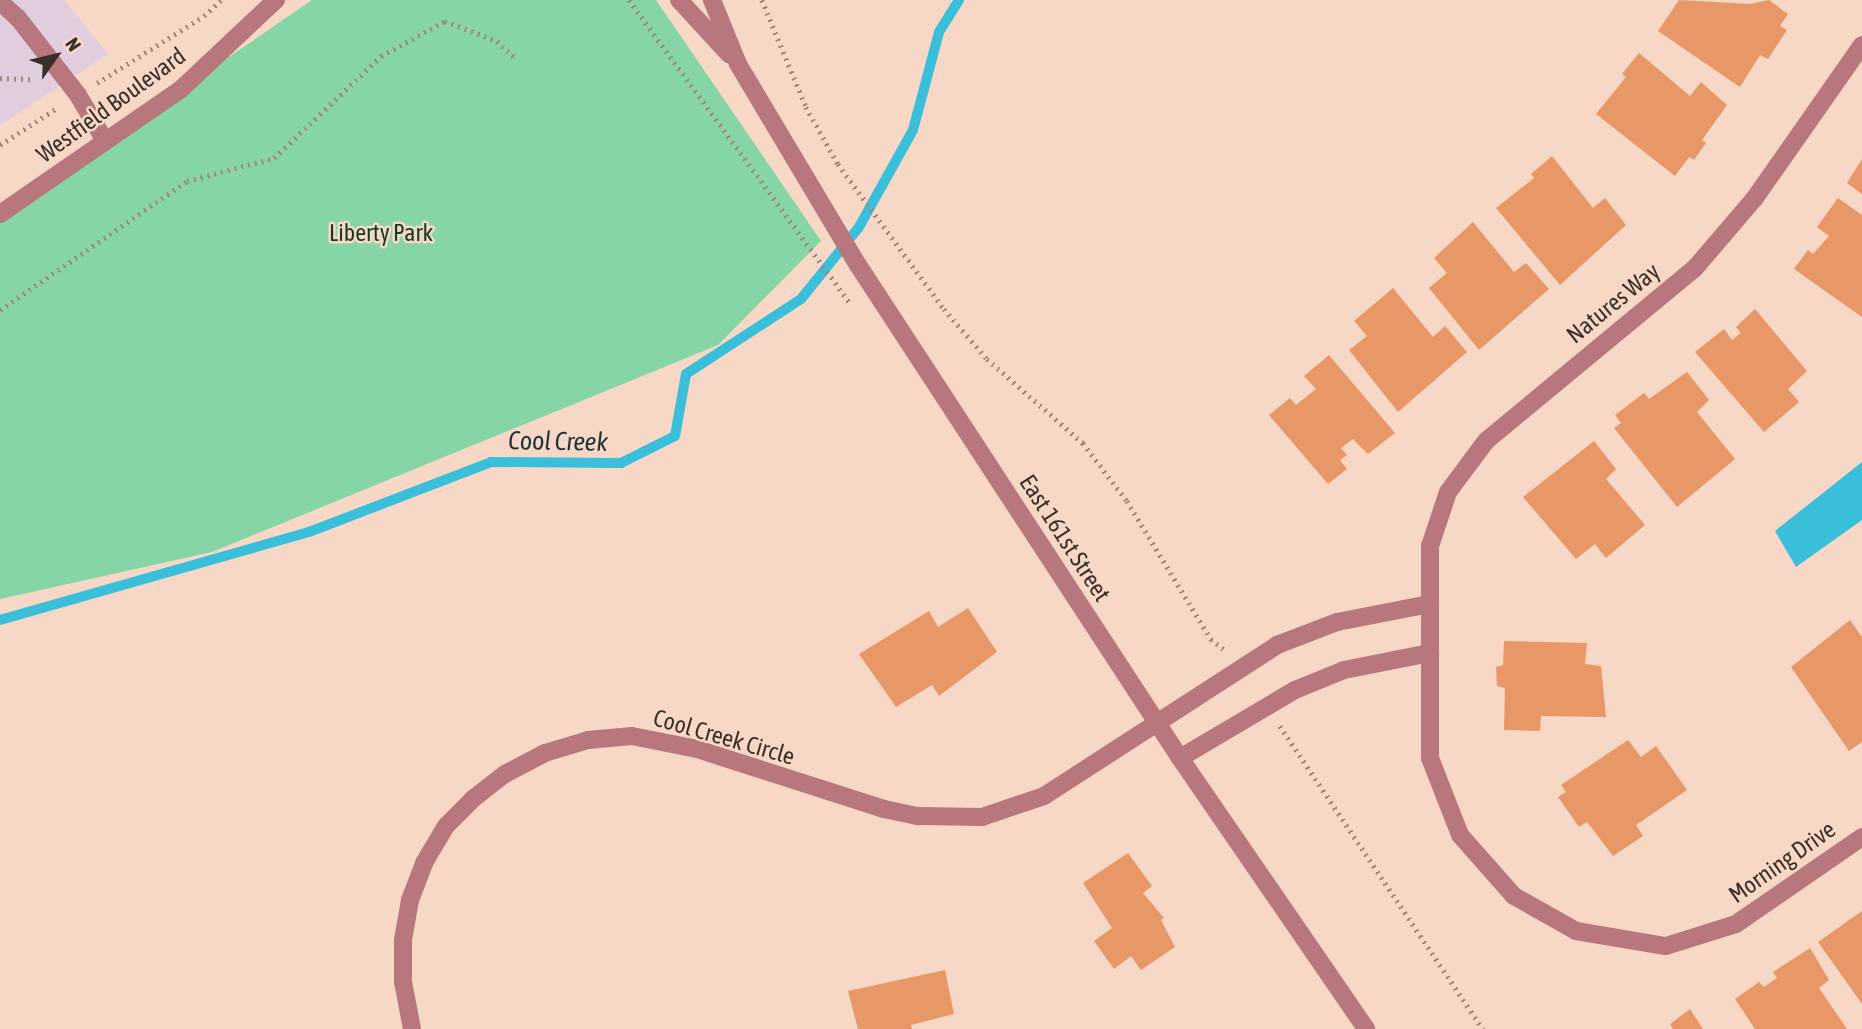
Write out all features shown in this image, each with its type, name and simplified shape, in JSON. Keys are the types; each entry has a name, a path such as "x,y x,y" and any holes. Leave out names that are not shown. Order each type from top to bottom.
{"street":[{"name":"Westfield Boulevard","path":"0,214 180,90 276,0"},
{"name":"East 161st Street","path":"679,0 738,64"},
{"name":"East 161st Street","path":"712,0 738,64 858,265 1180,758 1366,1029"},
{"path":"0,2 18,18 78,95 105,141"},
{"name":"Natures Way","path":"1430,604 1430,546 1448,492 1486,441 1695,268 1754,200 1862,45"},
{"name":"Morning Drive","path":"1430,604 1430,758 1460,835 1514,896 1576,931 1666,946 1736,924 1862,837"},
{"name":"Cool Creek Circle","path":"412,1029 403,982 403,940 410,900 424,863 446,826 474,798 505,774 545,753 588,740 632,736 697,749 884,809 918,816 982,817 1044,796 1159,726 1277,645 1337,622 1430,604"},
{"path":"1180,758 1267,706 1344,670 1430,653"}],"path":[{"path":"0,145 204,16 221,0"},
{"path":"629,0 838,287"},
{"path":"762,0 806,107 856,189 987,359 1083,443 1127,501 1211,639 1245,667"},
{"path":"0,310 187,181 274,158 381,56 444,21 497,41 514,57"},
{"path":"1267,706 1482,1029"}],"shaded area":[{"path":"0,0 64,0 108,54 0,125"}],"green space":[{"name":"Liberty Park","path":"312,0 656,0 821,241 718,345 212,552 0,599 0,214"}],"water":[{"path":"1862,462 1862,520 1796,567 1775,531"}],"building":[{"path":"1679,0 1750,4 1769,0 1788,14 1780,26 1787,30 1768,59 1760,55 1740,87 1658,31"},
{"path":"1639,53 1690,96 1701,82 1727,105 1702,140 1706,143 1694,160 1689,157 1675,176 1596,114 1626,77 1622,74"},
{"path":"1552,156 1593,208 1605,198 1626,225 1560,285 1496,208 1534,178 1531,174"},
{"path":"1862,159 1862,194 1847,183"},
{"path":"1838,198 1862,215 1862,317 1794,269 1808,250 1813,254 1829,236 1817,227"},
{"path":"1473,222 1514,272 1526,263 1549,289 1479,350 1429,288 1447,273 1434,258"},
{"path":"1393,288 1433,337 1445,326 1467,352 1398,412 1349,350 1367,336 1354,321"},
{"path":"1755,309 1807,371 1788,389 1799,402 1764,432 1695,352 1724,329 1732,340 1741,333 1736,327"},
{"path":"1329,355 1395,433 1368,454 1353,439 1341,448 1347,455 1340,460 1347,469 1328,484 1269,415 1290,398 1296,405 1316,389 1304,376"},
{"path":"1687,372 1709,400 1697,412 1735,459 1677,507 1614,428 1621,423 1615,415 1644,393 1649,399"},
{"path":"1594,441 1616,469 1606,479 1645,525 1606,558 1595,544 1576,559 1523,497"},
{"path":"968,608 997,652 939,696 932,685 896,707 859,654 929,611 938,627"},
{"path":"1850,620 1862,637 1862,742 1849,751 1791,667"},
{"path":"1504,641 1587,643 1585,664 1601,666 1606,717 1541,716 1540,731 1504,730 1505,688 1497,686 1496,667 1503,665"},
{"path":"1628,740 1641,757 1656,746 1687,790 1636,825 1643,836 1613,856 1587,822 1579,827 1558,797 1566,792 1561,785"},
{"path":"1128,853 1152,886 1143,893 1164,918 1161,920 1175,947 1141,970 1131,956 1114,969 1094,941 1112,928 1083,883"},
{"path":"1862,911 1862,1004 1818,942"},
{"path":"1810,948 1829,980 1819,988 1847,1029 1755,1029 1735,999 1759,982 1764,987 1777,978 1773,972"},
{"path":"945,970 954,1014 911,1025 912,1029 858,1029 848,991"},
{"path":"1690,1009 1703,1029 1673,1029 1670,1024"}],"waterway":[{"name":"Cool Creek","path":"0,620 309,532 491,462 621,463 675,436 686,374 801,299 859,227 913,130 939,32 959,0"}]}
